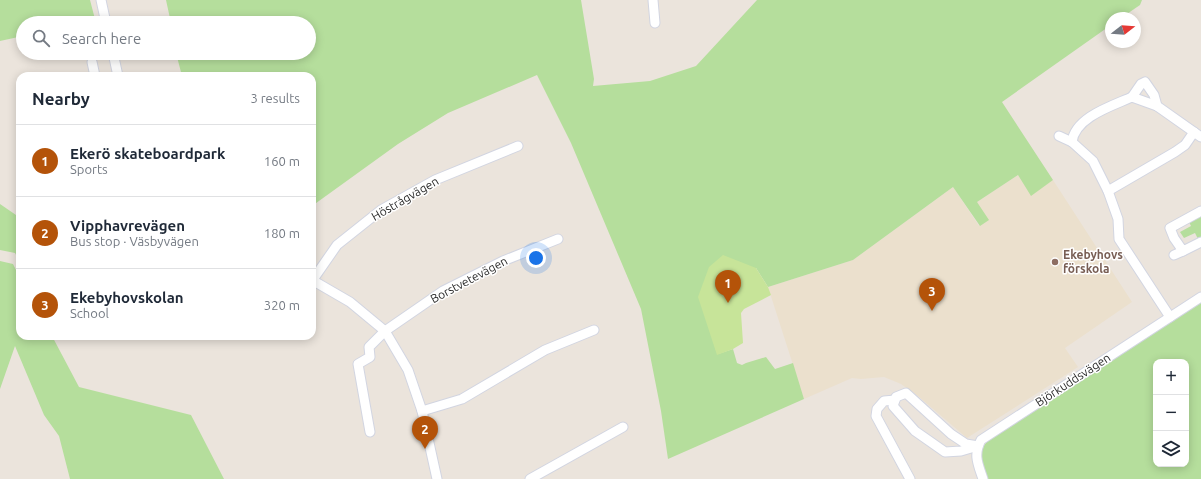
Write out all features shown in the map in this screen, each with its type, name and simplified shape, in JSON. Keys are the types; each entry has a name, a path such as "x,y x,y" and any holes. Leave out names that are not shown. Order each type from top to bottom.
{"street":[{"path":"101,0 104,16"},
{"path":"653,0 655,23"},
{"path":"115,60 117,72"},
{"path":"92,62 94,72"},
{"path":"1072,142 1073,135 1078,126 1091,116 1132,97 1141,84 1145,82 1154,95 1157,106"},
{"path":"1108,191 1175,152 1198,135 1157,106 1132,97"},
{"path":"1059,136 1072,142 1093,161 1108,191 1118,219 1118,239 1170,317"},
{"name":"Höstrågvägen","path":"316,275 337,245 381,210 436,180 518,146"},
{"path":"1183,250 1174,238 1170,228 1201,211"},
{"name":"Borstvetevägen","path":"370,432 358,364 370,357 369,347 385,331 443,291 503,261 558,239"},
{"path":"1174,255 1201,242"},
{"path":"316,283 350,302 385,331 408,370 422,411 437,479"},
{"name":"Björkuddsvägen","path":"978,446 981,440 989,434 1201,297"},
{"path":"422,411 462,399 544,350 594,330"},
{"path":"906,393 951,434 966,444 978,446 961,451 945,452 915,431 893,406 896,397 906,393"},
{"path":"895,400 884,402 877,409 876,416 910,479"},
{"path":"530,479 623,427"},
{"path":"978,446 976,457 983,479"}],"shaded area":[{"path":"1018,175 1031,195 1053,180 1132,302 1065,348 1078,367 967,438 918,396 901,384 884,377 861,379 852,378 804,399 768,287 853,260 953,187 979,226 977,202"}],"green space":[{"path":"0,0 90,0 94,16 16,16 16,38 0,41"},
{"path":"166,0 581,0 594,79 593,86 650,81 696,66 757,0 1142,0 1140,5 1130,12 1105,12 1105,29 1002,102 1053,180 1031,196 1018,175 977,202 989,220 980,226 953,187 853,260 768,287 756,268 718,354 733,349 737,363 742,365 766,357 775,369 793,363 804,399 668,459 661,411 641,309 571,143 537,75 448,113 398,144 316,203 316,72 181,72 178,60 316,60 316,16 169,16"},
{"path":"0,204 16,215 16,255 15,253 0,250"},
{"path":"1201,215 1201,240 1199,241 1195,233 1184,238 1180,232 1191,226 1189,222"},
{"path":"723,255 756,268 768,287 771,295 744,309 741,313 743,343 733,349 717,355 698,297 709,267"},
{"path":"0,261 13,264 16,270 16,340 54,340 79,387 191,415 224,479 70,479 59,436 44,415 15,346 0,389"},
{"path":"1201,301 1201,479 987,479 980,460 982,448 990,438"}],"place":[{"name":"Ekebyhovs förskola","path":"1055,262"},
{"name":"Ekerö skateboardpark","path":"728,303"},
{"name":"Ekebyhovskolan","path":"932,311"},
{"name":"Vipphavrevägen","path":"425,449"}]}
